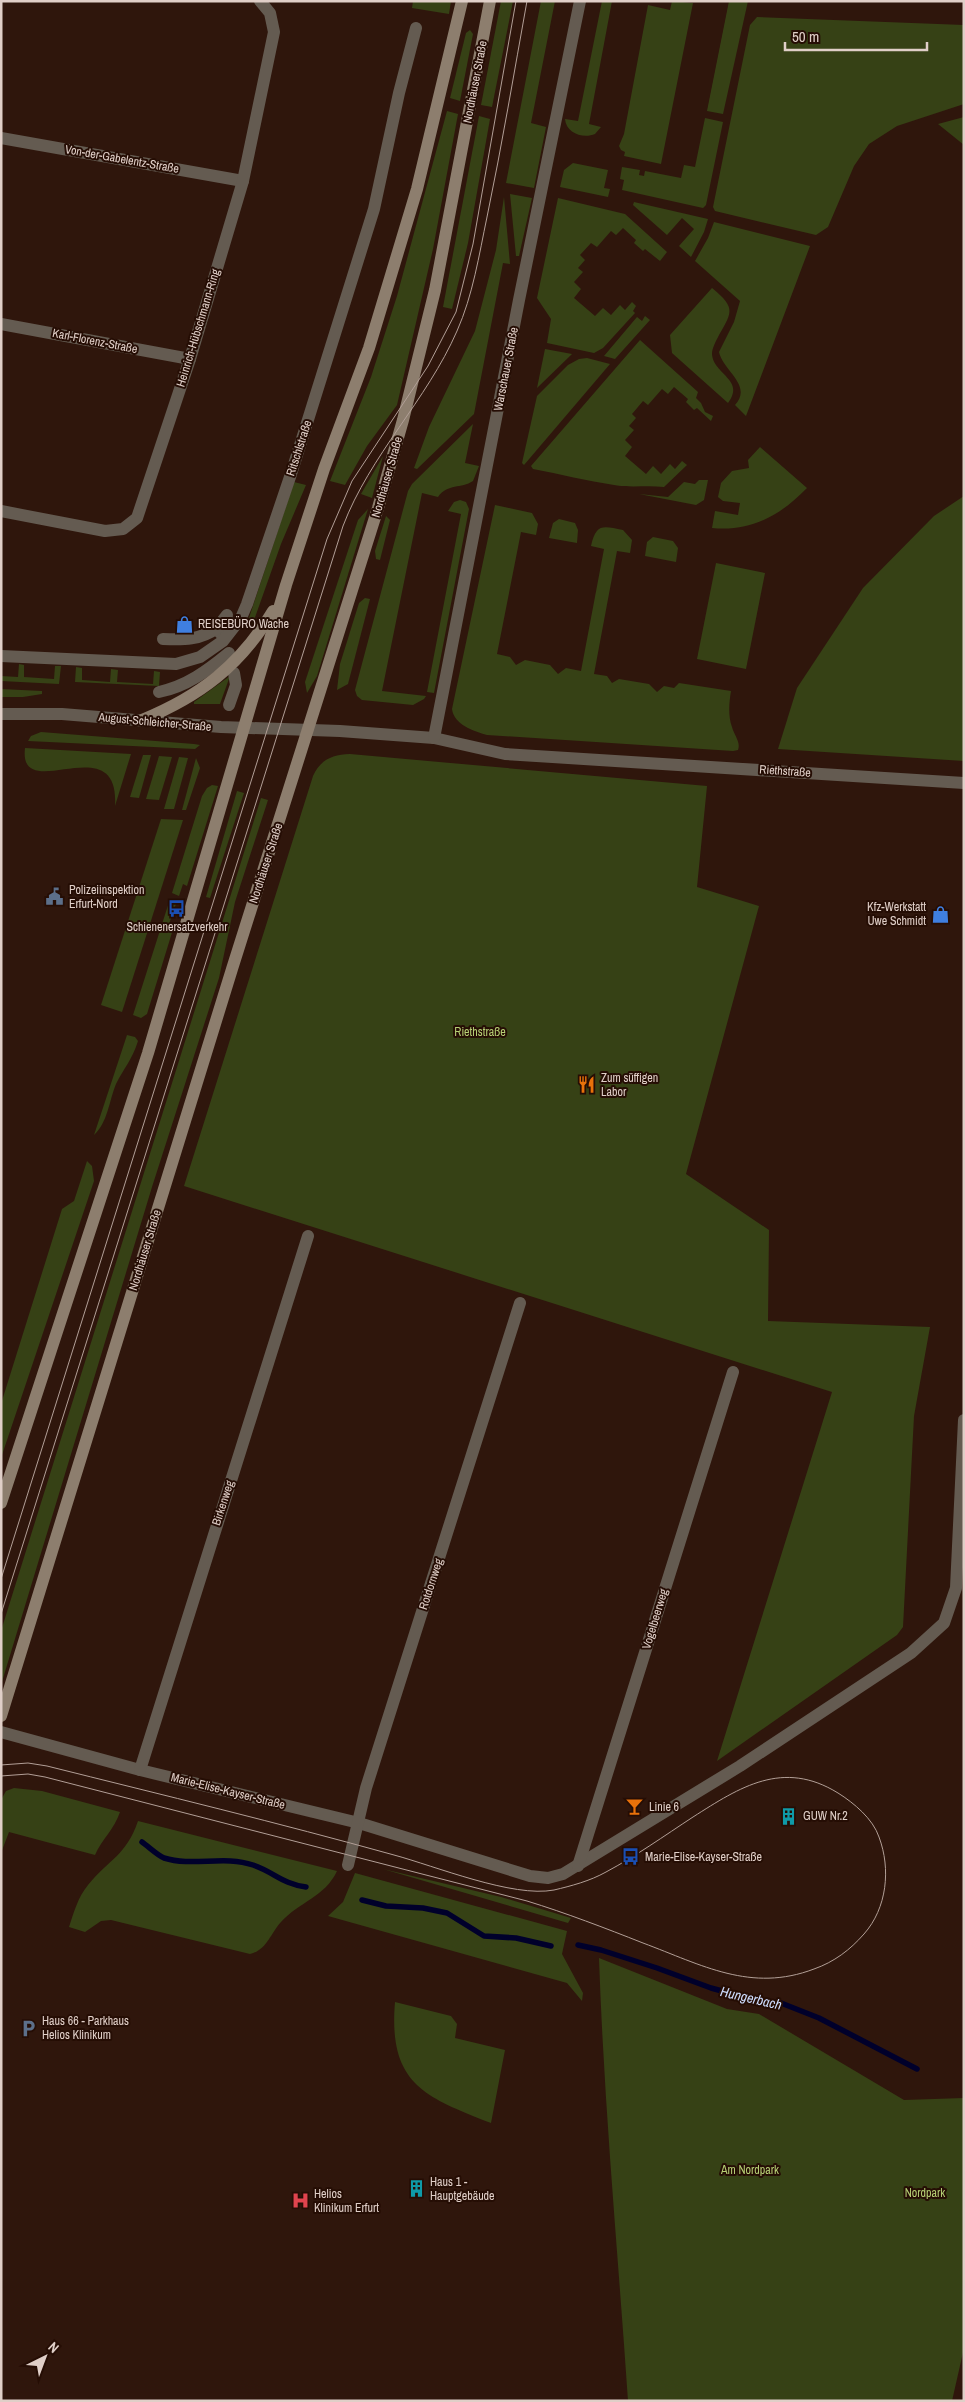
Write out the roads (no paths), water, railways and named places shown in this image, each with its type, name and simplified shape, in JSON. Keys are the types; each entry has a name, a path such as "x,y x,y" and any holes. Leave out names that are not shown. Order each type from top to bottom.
{"main road":[{"path":"1,1503 148,1053 286,584 319,484 369,348 419,180 462,1"},
{"name":"Nordhäuser Straße","path":"1,1716 376,515 408,402 435,290 490,1"},
{"path":"142,720 170,708 195,694 232,664 263,628 286,584"}],"street":[{"name":"Heinrich-Hübschmann-Ring","path":"1,511 105,531 123,529 137,518 190,359 243,181 274,32 270,13 260,1"},
{"name":"Warschauer Straße","path":"434,738 519,300 580,1"},
{"name":"Ritschlstraße","path":"1,656 176,664 200,657 211,650 223,641 241,618 290,474 374,209 399,93 416,28"},
{"name":"Von-der-Gabelentz-Straße","path":"1,138 243,181"},
{"name":"Karl-Florenz-Straße","path":"1,324 190,359"},
{"path":"163,639 194,639 218,631 227,615"},
{"path":"159,692 174,689 189,682 228,653"},
{"path":"229,705 238,681"},
{"name":"August-Schleicher-Straße","path":"1,714 62,714 243,728 308,730"},
{"name":"Riethstraße","path":"308,730 434,738 505,754 964,783"},
{"name":"Birkenweg","path":"140,1770 308,1236"},
{"name":"Rotdornweg","path":"348,1865 366,1788 520,1304"},
{"name":"Vogelbeerweg","path":"578,1866 733,1372"},
{"name":"Marie-Elise-Kayser-Straße","path":"1,1732 140,1770 359,1823 530,1876 548,1878 563,1874 740,1766 911,1653 944,1623 956,1588 964,1420"}],"waterway":[{"name":"Hungerbach","path":"142,1842 164,1858 186,1861 242,1862 260,1868 284,1881 306,1887"},
{"name":"Hungerbach","path":"362,1900 386,1906 423,1908 447,1913 484,1936 516,1938 551,1946"},
{"name":"Hungerbach","path":"578,1945 601,1950 657,1968 711,1988 759,2001 781,2003 819,2018 917,2069"}],"tram line":[{"path":"1,1579 327,539 352,481 428,366 456,312 473,244 516,1"},
{"path":"1,1614 343,526 354,500 368,475 445,356 463,317 475,275 503,136 527,1"},
{"path":"1,1765 28,1763 47,1766 308,1832 394,1855 474,1880 537,1891 567,1887 600,1875 639,1853 710,1806 745,1787 762,1781 780,1778 799,1778 818,1783 838,1793 868,1818 876,1830 883,1849 886,1875 885,1888 878,1912 872,1924 853,1945 835,1959 814,1969 791,1976 748,1977 706,1967 527,1901 45,1777 28,1774 1,1776"}],"place":[{"name":"REISEBÜRO Wache","path":"184,624"},
{"name":"Polizeiinspektion Erfurt-Nord","path":"55,897"},
{"name":"Schienenersatzverkehr","path":"177,908"},
{"name":"Kfz-Werkstatt Uwe Schmidt","path":"940,914"},
{"name":"Zum süffigen Labor","path":"587,1085"},
{"name":"Linie 6","path":"635,1807"},
{"name":"GUW Nr.2","path":"789,1816"},
{"name":"Marie-Elise-Kayser-Straße","path":"631,1857"},
{"name":"Haus 66 - Parkhaus Helios Klinikum","path":"28,2028"},
{"name":"Haus 1 - Hauptgebäude","path":"416,2189"},
{"name":"Helios Klinikum Erfurt","path":"300,2201"}],"park label":[{"name":"Am Nordpark","path":"750,2170"},
{"name":"Nordpark","path":"925,2193"}]}
